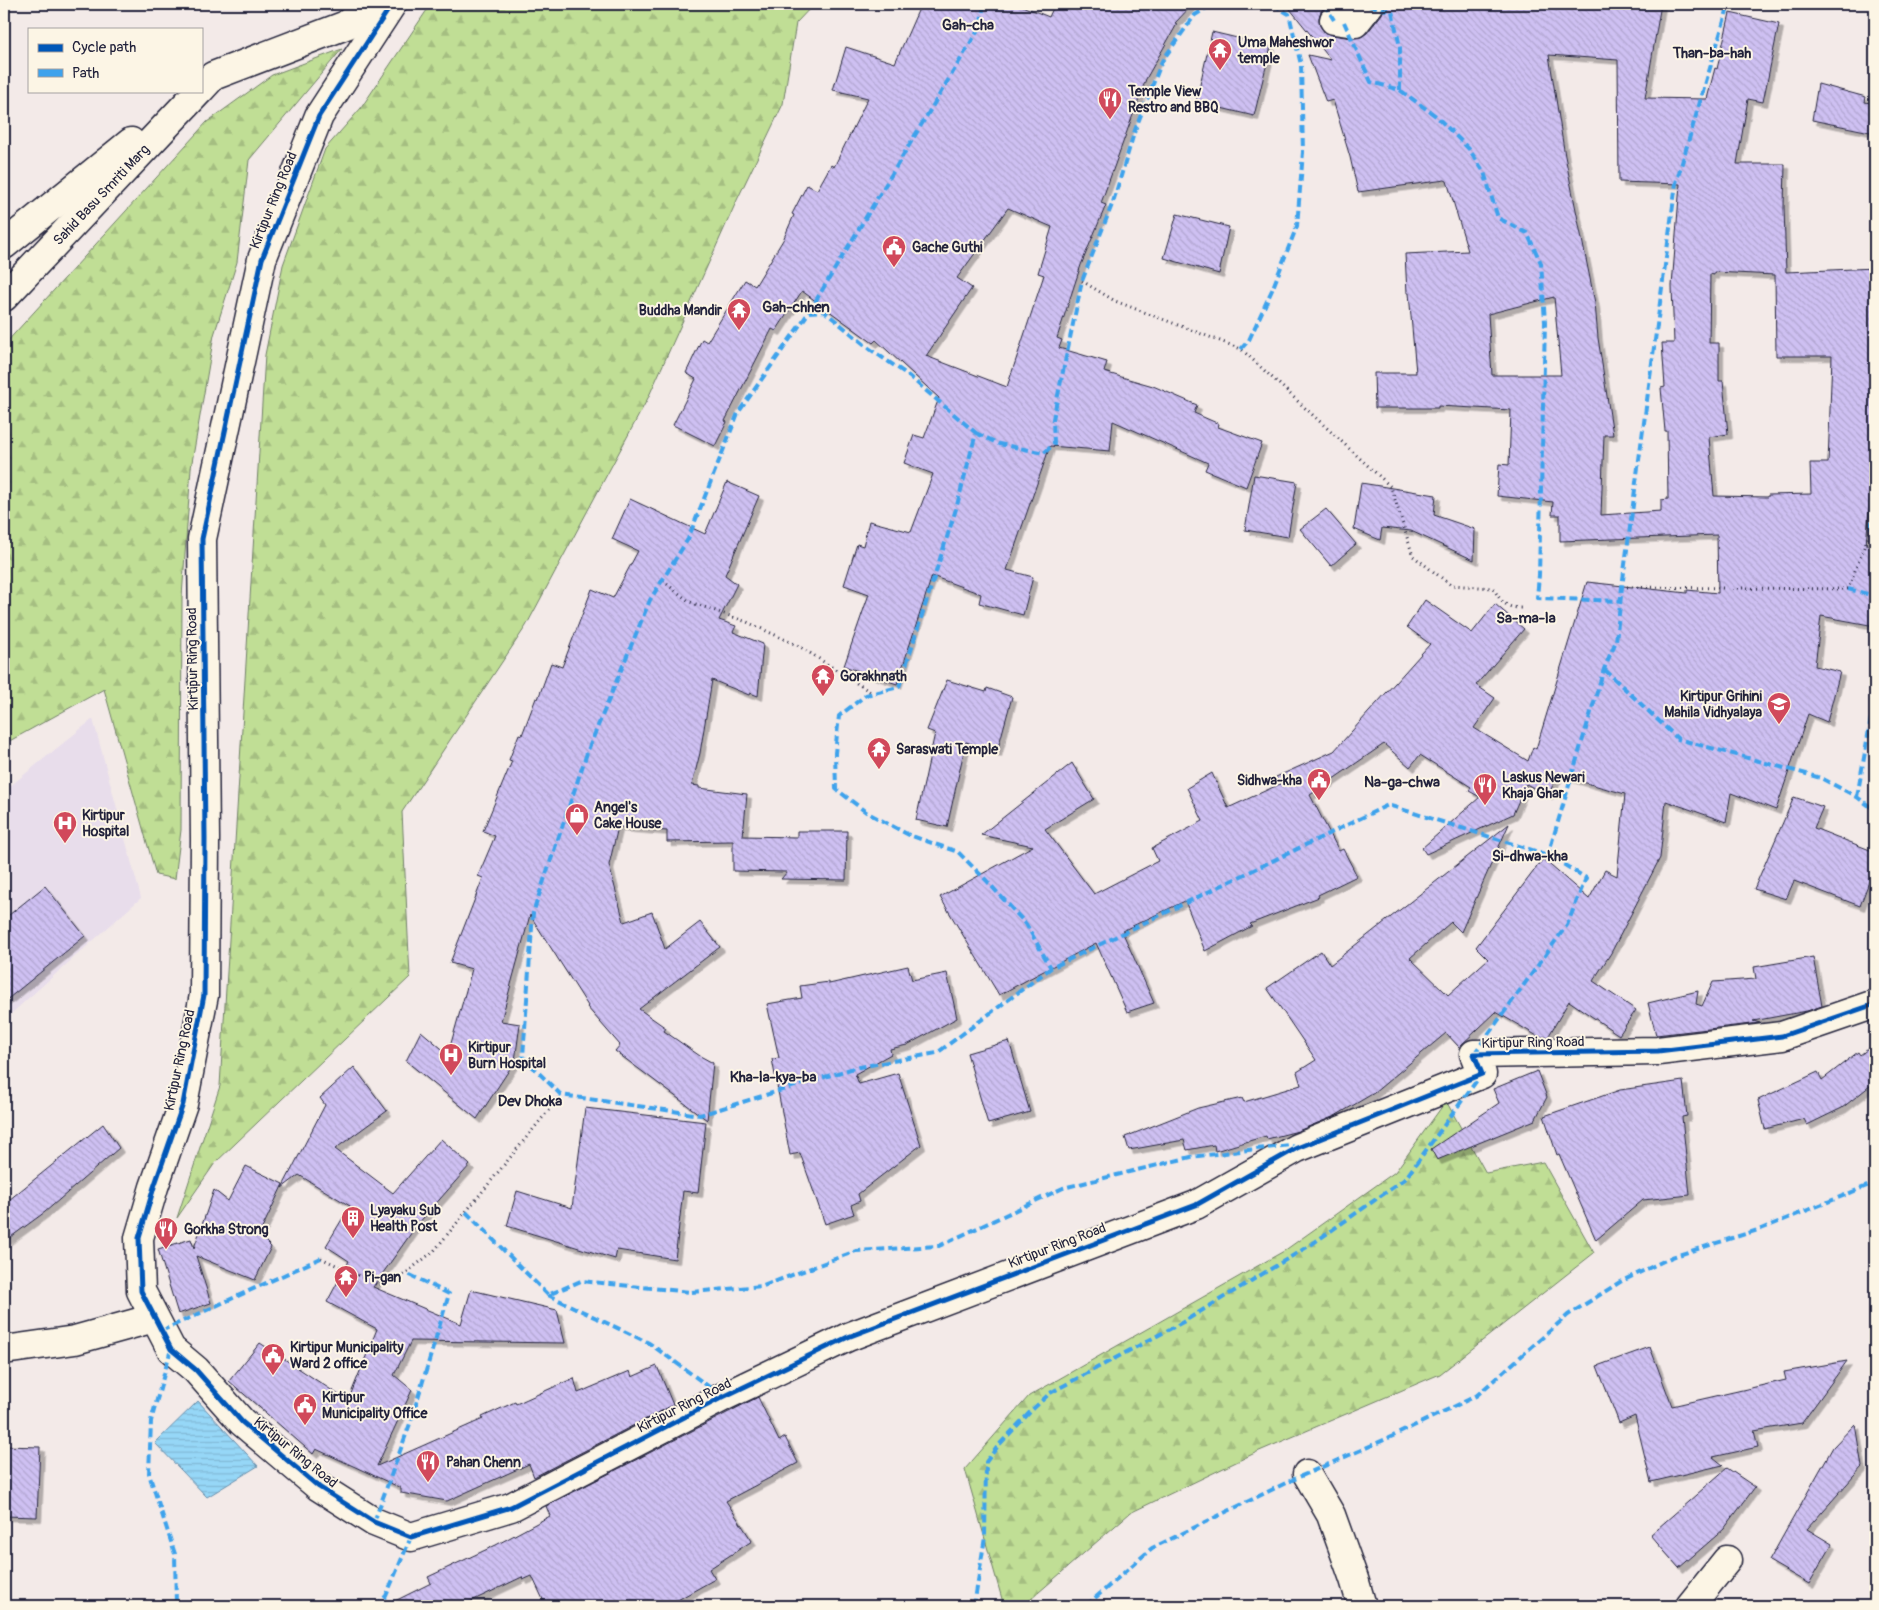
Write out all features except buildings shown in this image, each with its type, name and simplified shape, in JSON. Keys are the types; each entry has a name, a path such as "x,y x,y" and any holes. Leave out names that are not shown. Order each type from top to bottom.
{"street":[{"name":"Sahid Basu Smriti Marg","path":"202,86 346,25 372,4"},
{"name":"Kirtipur Ring Road","path":"392,4 318,116 262,259 202,539 205,829 204,995 183,1104 139,1238 142,1291 171,1350 196,1370 242,1422 319,1487 374,1522 411,1537 511,1507 723,1397 848,1337 1196,1205 1297,1148 1482,1074 1474,1054 1658,1051 1782,1036 1875,1004"},
{"path":"1334,20 1356,23 1370,4"},
{"path":"4,245 195,92"},
{"name":"Sahid Basu Smriti Marg","path":"4,297 196,92"},
{"path":"4,1350 75,1340 154,1318"},
{"path":"1307,1474 1331,1515 1362,1606"},
{"path":"1690,1606 1727,1560"}],"path":[{"path":"1082,281 1115,301 1241,349 1391,487 1413,556 1451,585 1493,588 1501,601 1512,608 1521,608"},
{"path":"1622,587 1848,589 1871,530 1875,530"},
{"path":"663,581 690,602 747,622 799,646 872,693"},
{"path":"321,1258 378,1285 406,1273 434,1251 561,1095"}],"shaded area":[{"name":"Kirtipur Hospital","path":"93,719 141,898 4,1020 4,791"}],"green space":[{"path":"431,4 814,4 796,23 783,104 737,200 648,398 526,626 402,812 410,977 215,1163 177,1218 220,1086 265,355 283,265 325,149 361,108"},
{"path":"342,49 249,160 237,262 214,335 191,468 182,597 181,830 175,879 156,875 104,689 4,744 4,345 207,122 272,75"},
{"path":"1446,1101 1486,1173 1543,1162 1594,1253 1440,1374 1257,1452 1130,1513 1023,1606 1004,1606 965,1469 1029,1396 1284,1251 1395,1172"}],"water":[{"path":"198,1401 258,1466 207,1497 155,1443"}],"marked path":[{"path":"984,4 980,27 809,312 738,413 688,539 650,600 588,750 533,913 523,1057 561,1095 700,1115 854,1068 937,1053 1051,968 1388,805 1548,855"},
{"path":"976,433 999,444 1044,453 1054,444 1053,419 1082,281 1113,202 1135,130 1162,61 1195,15 1213,4"},
{"path":"1241,349 1249,340 1272,290 1297,226 1303,152 1301,65 1289,14 1272,4"},
{"path":"1324,4 1334,20"},
{"path":"1474,1054 1567,925 1586,878 1548,855 1604,669 1616,641 1676,183 1729,4"},
{"path":"1369,6 1392,11 1400,47 1400,90"},
{"path":"1344,22 1371,82 1400,90 1436,116 1469,149 1484,172 1498,218 1527,233 1541,263 1545,322 1537,598 1620,601"},
{"path":"809,312 824,311 870,349 905,373 976,433 956,509 899,687 866,695 839,716 835,753 836,789 866,812 909,835 958,852 1026,924 1051,968"},
{"path":"1871,529 1875,486"},
{"path":"1848,589 1875,596"},
{"path":"1604,669 1678,739 1821,778 1857,797 1875,810"},
{"path":"1857,797 1875,696"},
{"path":"972,1606 975,1600 985,1537 986,1462 998,1446 1032,1410 1050,1393 1183,1322 1312,1244 1405,1179 1480,1076"},
{"path":"466,1212 548,1295 581,1281 691,1292 763,1286 856,1251 939,1246 1063,1188 1191,1157 1290,1145 1297,1148"},
{"path":"1086,1606 1152,1548 1290,1481 1393,1436 1476,1396 1568,1315 1620,1282 1672,1257 1761,1229 1867,1186 1875,1181"},
{"path":"161,1331 321,1258"},
{"path":"374,1522 411,1421 449,1294 406,1273"},
{"path":"548,1295 649,1343 723,1397"},
{"path":"171,1349 151,1421 149,1474 175,1554 176,1606"},
{"path":"375,1606 386,1596 411,1537"}],"cycle path":[{"path":"392,4 319,116 262,259 202,539 205,839 204,995 183,1104 154,1187 139,1238 141,1291 171,1349 196,1370 242,1422 319,1487 374,1522 411,1537 511,1507 723,1397 848,1337 1196,1205 1297,1148 1482,1074 1474,1054 1658,1051 1782,1036 1875,1004"}],"place":[{"name":"Uma Maheshwor temple","path":"1220,71"},
{"name":"Temple View Restro and BBQ","path":"1110,120"},
{"name":"Gache Guthi","path":"894,268"},
{"name":"Buddha Mandir","path":"739,331"},
{"name":"Gorakhnath","path":"823,697"},
{"name":"Kirtipur Grihini Mahila Vidhyalaya","path":"1779,725"},
{"name":"Saraswati Temple","path":"879,770"},
{"name":"Sidhwa-kha","path":"1319,801"},
{"name":"Laskus Newari Khaja Ghar","path":"1485,806"},
{"name":"Angel's Cake House","path":"577,836"},
{"name":"Kirtipur Hospital","path":"65,844"},
{"name":"Kirtipur Burn Hospital","path":"451,1076"},
{"name":"Lyayaku Sub Health Post","path":"353,1239"},
{"name":"Gorkha Strong","path":"166,1250"},
{"name":"Pi-gan","path":"346,1298"},
{"name":"Kirtipur Municipality Ward 2 office","path":"273,1376"},
{"name":"Kirtipur Municipality Office","path":"305,1426"},
{"name":"Pahan Chenn","path":"428,1483"}],"district":[{"name":"Gah-cha","path":"968,25"},
{"name":"Than-ba-hah","path":"1712,53"},
{"name":"Gah-chhen","path":"796,307"},
{"name":"Sa-ma-la","path":"1526,618"},
{"name":"Na-ga-chwa","path":"1402,782"},
{"name":"Si-dhwa-kha","path":"1530,856"},
{"name":"Kha-la-kya-ba","path":"773,1077"},
{"name":"Dev Dhoka","path":"530,1101"}]}
